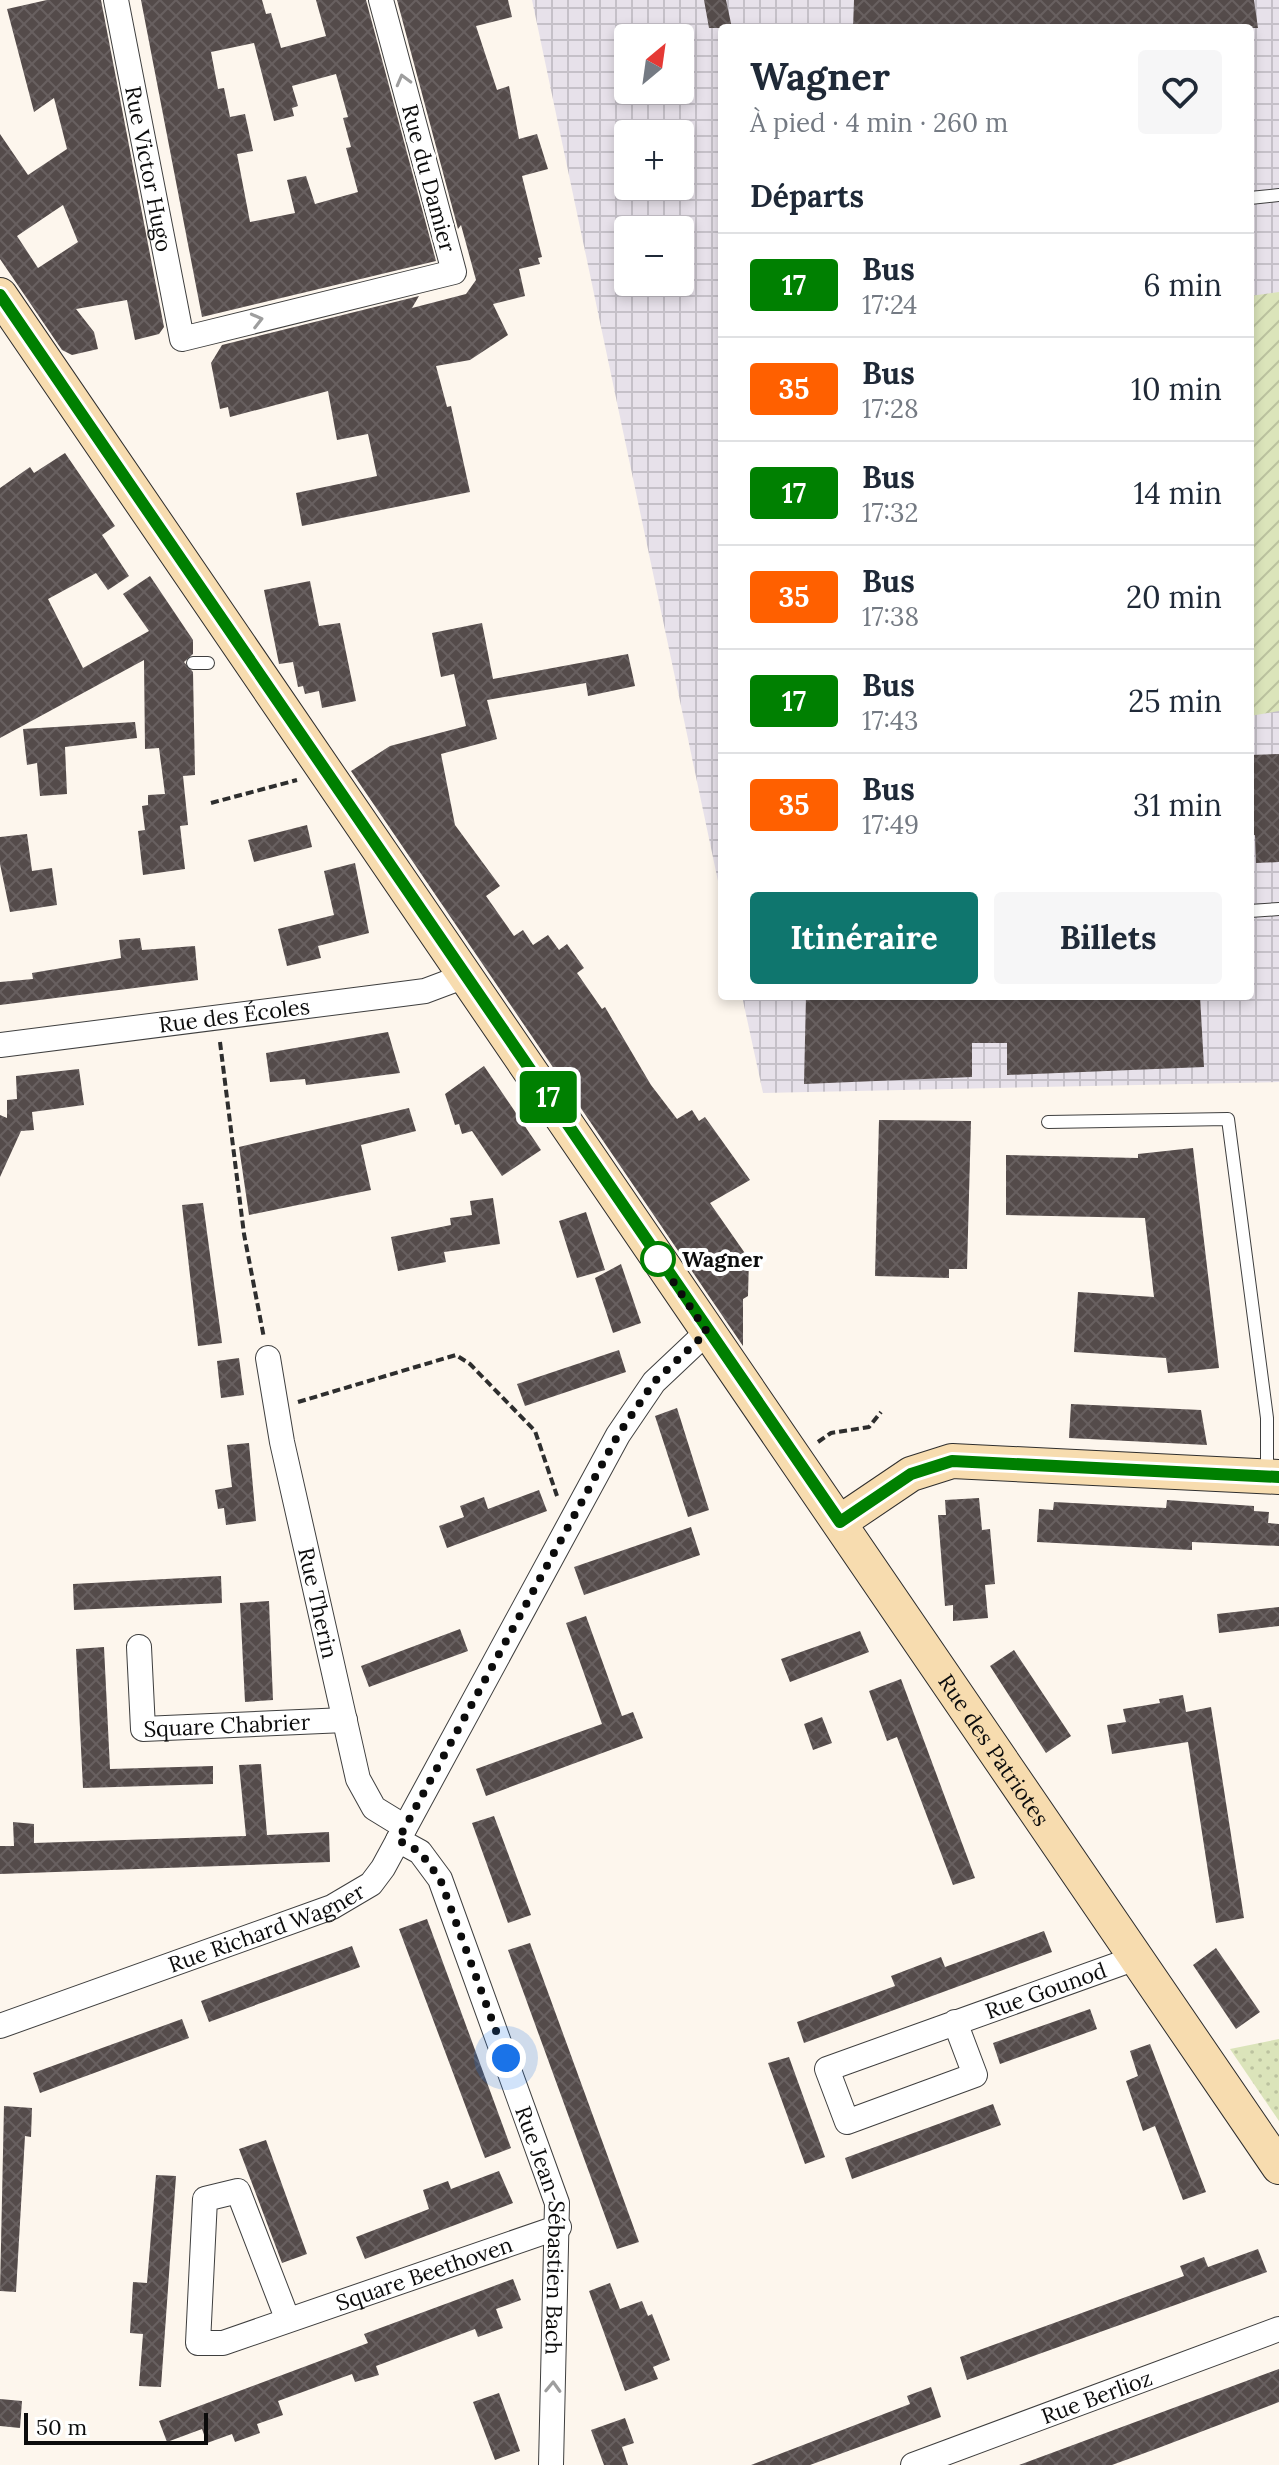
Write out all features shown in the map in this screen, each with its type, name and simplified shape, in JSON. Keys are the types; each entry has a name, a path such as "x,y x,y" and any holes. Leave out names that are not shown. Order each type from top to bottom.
{"street":[{"name":"Rue Victor Hugo","path":"116,0 182,339"},
{"name":"Rue du Damier","path":"182,339 454,272 381,0"},
{"name":"Rue des Patriotes","path":"0,295 1279,2167"},
{"name":"Rue des Écoles","path":"0,1045 217,1015 425,991 465,976"},
{"name":"Rue Richard Wagner","path":"0,2026 332,1907 371,1884 567,1525 640,1401 687,1347 707,1332"},
{"name":"Rue Therin","path":"268,1358 276,1408 364,1793 374,1808 401,1834"},
{"path":"840,1522 911,1474 952,1461 1273,1477"},
{"name":"Square Chabrier","path":"139,1647 143,1729 345,1720"},
{"name":"Rue Jean-Sébastien Bach","path":"401,1834 420,1852 440,1879 550,2177 559,2227 551,2465"},
{"name":"Rue Gounod","path":"955,2022 975,2075 847,2122 827,2069 955,2022 1136,1958"},
{"name":"Square Beethoven","path":"287,2318 238,2191 205,2199 198,2343 223,2343 287,2318 367,2295 559,2227"},
{"name":"Rue Berlioz","path":"913,2465 1279,2329"}],"lane":[{"path":"1254,198 1279,195"},
{"path":"193,663 208,663"},
{"path":"1254,911 1279,909"},
{"path":"1048,1122 1228,1119 1273,1477"}],"path":[{"path":"211,803 326,773"},
{"path":"217,1015 244,1234 268,1358"},
{"path":"276,1408 456,1355 470,1364 535,1431 567,1525"},
{"path":"796,1456 831,1433 869,1427 881,1412"}],"shaded area":[{"path":"532,0 1279,0 1279,1082 763,1093 743,1000 1254,1000 1254,24 718,24 718,881"}],"green space":[{"path":"1279,292 1279,711 1254,715 1254,295"},
{"path":"1279,2039 1279,2121 1230,2049"}],"building":[{"path":"47,0 101,0 164,327 159,334 135,340 127,300 76,309 94,332 98,349 72,355 62,350 0,259 0,134 28,175 67,149 54,98 34,112 7,9","holes":["63,205 78,242 38,268 17,236"]},
{"path":"141,0 262,0 266,14 271,13 281,48 326,36 316,0 366,0 436,261 202,317","holes":["254,43 274,121 294,116 292,108 298,106 292,86 336,74 348,117 343,118 351,147 346,148 358,192 315,204 306,176 287,180 295,213 250,222 237,154 253,151 245,114 230,117 224,88 218,89 211,52"]},
{"path":"397,0 508,0 512,17 476,26 497,90 509,86 519,139 537,134 548,169 522,176 542,257 538,258 540,264 519,269 525,296 493,304 508,335 470,360 436,366 447,407 451,406 470,492 302,526 296,493 377,476 368,434 337,440 328,391 230,417 228,407 220,409 211,363 222,345 419,296 412,308 466,294 476,280 461,225 458,229"},
{"path":"704,0 726,0 731,24 709,28"},
{"path":"854,0 1254,0 1258,28 1254,28 1254,24 853,24"},
{"path":"65,453 115,526 102,535 129,576 108,590 96,573 48,599 83,668 149,631 123,594 150,576 193,640 193,654 184,662 193,672 195,775 183,776 188,825 180,826 185,869 143,875 138,831 145,830 142,806 148,805 148,795 165,794 159,748 145,749 144,660 0,738 0,488 30,467 34,473"},
{"path":"310,581 319,626 340,623 356,701 322,708 319,691 305,694 303,686 298,687 293,662 279,664 264,590"},
{"path":"482,623 493,679 628,654 635,686 588,696 586,683 487,700 497,739 441,754 455,825 500,886 486,896 514,936 523,930 533,945 548,935 559,950 567,944 584,968 577,973 602,1009 605,1007 651,1085 677,1119 692,1110 699,1121 705,1117 750,1180 710,1203 749,1259 748,1296 743,1299 743,1346 351,771 390,746 466,726 454,674 441,677 432,633"},
{"path":"135,722 137,738 65,747 67,794 40,796 37,763 27,765 23,729"},
{"path":"1279,754 1279,862 1256,863 1254,755"},
{"path":"307,825 312,847 254,862 248,840"},
{"path":"27,834 32,871 52,868 57,905 10,912 0,864 0,837"},
{"path":"355,863 369,933 318,946 321,958 287,966 278,929 334,915 324,871"},
{"path":"140,938 142,950 195,946 198,980 0,1005 0,982 33,979 32,973 121,958 119,940"},
{"path":"806,1000 1200,1000 1204,1067 1007,1075 1007,1043 972,1043 972,1077 804,1084"},
{"path":"388,1032 400,1073 306,1085 305,1079 270,1082 266,1053"},
{"path":"484,1066 541,1150 502,1176 472,1131 462,1134 459,1124 455,1125 445,1094"},
{"path":"79,1069 84,1105 32,1112 34,1130 21,1131 0,1177 0,1115 7,1118 7,1100 17,1099 16,1076"},
{"path":"409,1108 416,1131 361,1145 371,1190 249,1215 239,1147"},
{"path":"879,1120 971,1121 967,1269 949,1269 949,1278 875,1276"},
{"path":"1193,1148 1219,1368 1168,1373 1166,1358 1074,1352 1078,1292 1154,1297 1145,1218 1006,1215 1006,1155 1138,1158 1138,1154"},
{"path":"493,1198 500,1244 444,1252 446,1262 398,1271 391,1237 451,1225 450,1218 472,1215 470,1201"},
{"path":"203,1203 222,1343 198,1346 182,1205"},
{"path":"586,1212 605,1270 577,1278 559,1221"},
{"path":"621,1264 641,1323 613,1333 595,1278"},
{"path":"619,1350 626,1372 525,1406 517,1384"},
{"path":"239,1358 244,1395 221,1398 217,1361"},
{"path":"1071,1404 1201,1410 1207,1445 1069,1438"},
{"path":"677,1408 709,1510 688,1517 655,1416"},
{"path":"249,1443 256,1521 226,1525 224,1508 218,1509 215,1490 232,1487 227,1445"},
{"path":"539,1490 547,1511 447,1548 439,1526 464,1517 460,1506 484,1497 488,1509"},
{"path":"979,1498 982,1530 990,1529 995,1584 985,1585 988,1618 953,1621 953,1605 945,1606 938,1515 946,1515 945,1500"},
{"path":"1167,1500 1254,1506 1254,1511 1269,1512 1268,1523 1279,1524 1279,1546 1192,1542 1192,1550 1037,1542 1039,1509 1053,1510 1054,1502 1166,1508"},
{"path":"691,1527 700,1555 584,1595 574,1567"},
{"path":"221,1576 222,1603 74,1610 73,1584"},
{"path":"269,1601 273,1700 245,1702 240,1603"},
{"path":"1279,1607 1279,1626 1219,1633 1217,1614"},
{"path":"586,1616 622,1716 633,1712 643,1738 486,1796 476,1769 602,1724 566,1623"},
{"path":"460,1629 468,1651 369,1687 361,1666"},
{"path":"860,1631 869,1652 790,1682 781,1659"},
{"path":"104,1647 110,1769 213,1766 213,1784 83,1788 76,1649"},
{"path":"1014,1650 1071,1736 1046,1753 990,1666"},
{"path":"901,1679 975,1878 953,1885 897,1737 887,1741 869,1691"},
{"path":"1183,1695 1186,1712 1211,1707 1244,1918 1216,1923 1188,1742 1112,1754 1107,1725 1126,1722 1123,1709 1160,1703 1159,1699"},
{"path":"822,1717 832,1743 813,1750 804,1724"},
{"path":"261,1764 267,1835 329,1832 330,1862 0,1874 0,1846 14,1846 13,1822 34,1824 34,1843 246,1836 239,1765"},
{"path":"494,1816 531,1915 508,1923 472,1823"},
{"path":"427,1919 511,2148 485,2158 399,1929"},
{"path":"1044,1931 1052,1952 804,2043 797,2022 895,1986 891,1976 941,1957 945,1967"},
{"path":"530,1943 639,2242 617,2249 508,1950"},
{"path":"352,1946 360,1967 209,2022 201,2001"},
{"path":"1216,1948 1260,2012 1236,2029 1193,1965"},
{"path":"1090,2009 1097,2029 1000,2064 993,2043"},
{"path":"182,2019 189,2038 40,2093 33,2073"},
{"path":"1150,2044 1206,2192 1183,2200 1155,2126 1143,2131 1126,2081 1138,2076 1130,2051"},
{"path":"789,2057 825,2157 805,2164 768,2063"},
{"path":"993,2104 1001,2125 852,2179 845,2158"},
{"path":"4,2106 32,2108 31,2137 25,2136 16,2292 0,2291"},
{"path":"266,2140 307,2254 282,2263 239,2149"},
{"path":"499,2171 513,2203 365,2259 356,2237 429,2209 423,2190 448,2181 451,2189"},
{"path":"156,2175 176,2176 161,2387 139,2386 143,2334 130,2333 133,2282 147,2283"},
{"path":"1258,2249 1267,2272 967,2380 960,2357 1184,2276 1180,2266 1204,2257 1208,2267"},
{"path":"513,2279 521,2300 496,2309 503,2328 478,2337 475,2329 376,2366 379,2375 355,2382 352,2374 278,2401 283,2415 257,2424 260,2433 235,2442 232,2434 207,2443 202,2429 167,2442 159,2421 368,2343 364,2334"},
{"path":"610,2283 620,2309 642,2301 648,2316 652,2314 670,2360 653,2367 658,2379 625,2391 589,2291"},
{"path":"1279,2369 1279,2402 1153,2450 1112,2465 1019,2465"},
{"path":"931,2387 941,2417 810,2465 751,2465 910,2404 907,2396"},
{"path":"499,2393 520,2451 495,2460 473,2402"},
{"path":"0,2399 22,2401 20,2428 0,2426"},
{"path":"625,2418 634,2443 622,2447 628,2465 604,2465 591,2430"}],"bus line":[{"name":"17","path":"0,295 707,1332 840,1522 911,1474 952,1461 1279,1477"}],"place":[{"name":"Wagner","path":"658,1259"}],"route":[{"path":"506,2058 440,1879 420,1852 398,1840 618,1435 654,1382 687,1347 707,1332 656,1256 658,1259"}]}
